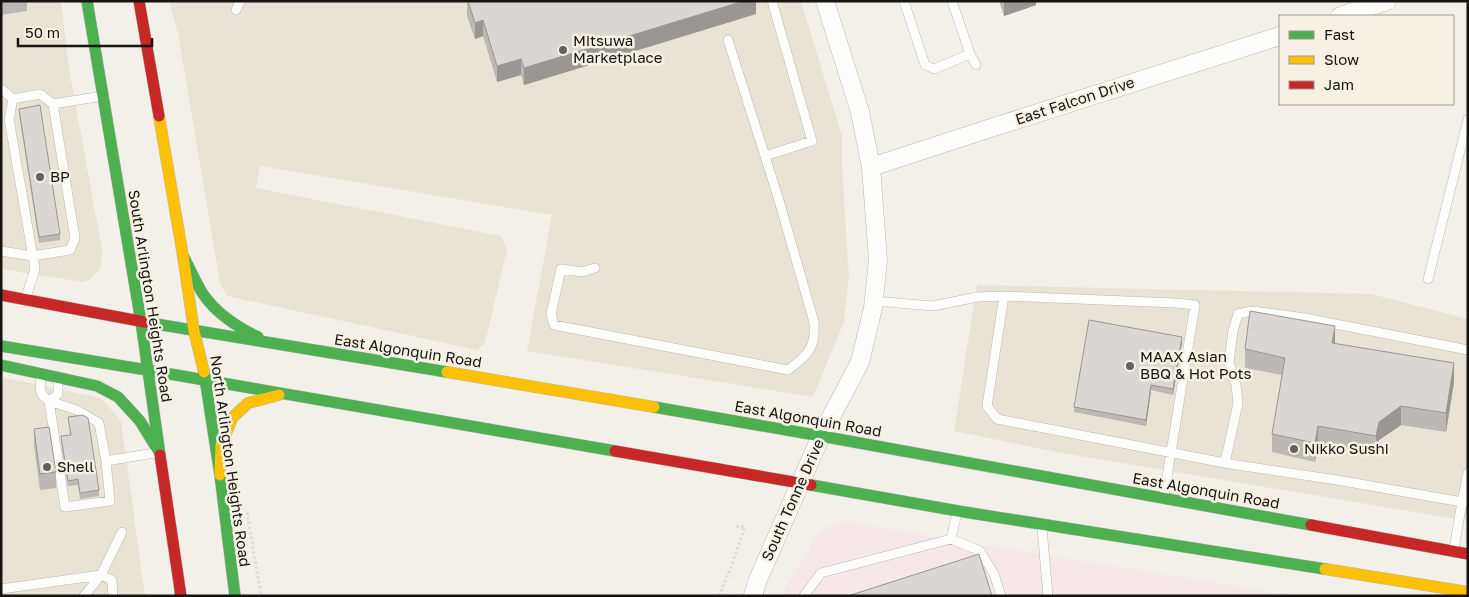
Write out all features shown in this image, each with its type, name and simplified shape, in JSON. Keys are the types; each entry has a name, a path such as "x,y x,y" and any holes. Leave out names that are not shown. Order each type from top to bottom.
{"main road":[{"name":"South Arlington Heights Road","path":"88,1 141,322 180,594"},
{"path":"139,1 194,331"},
{"path":"183,256 204,294 217,309 244,331 277,345"},
{"name":"East Algonquin Road","path":"1,295 141,322 432,369 821,436 1468,554"},
{"name":"North Arlington Heights Road","path":"194,331 206,380 235,596"},
{"path":"1,346 958,511 1466,593"},
{"path":"1,364 97,386 118,397 140,421 159,452"},
{"path":"220,475 221,445 233,417 248,403 286,394"}],"street":[{"name":"South Tonne Drive","path":"753,596 757,582 821,436 860,362 874,308 878,260 871,167 860,112 825,1"},
{"path":"1343,15 1387,1"},
{"name":"East Falcon Drive","path":"871,167 1006,122 1279,36"}],"lane":[{"path":"765,156 812,142 772,1"},
{"path":"904,1 925,65 934,69 970,54"},
{"path":"952,1 970,54 976,65"},
{"path":"595,268 582,272 561,269 551,314 554,325 788,370 806,356 815,336 814,322 765,156 728,40"},
{"path":"1,89 13,99"},
{"path":"1,251 32,256 70,250 76,238 53,104 40,94 13,99"},
{"path":"53,104 103,96"},
{"path":"13,99 6,127 35,269 26,300"},
{"path":"1428,279 1468,119"},
{"path":"874,301 934,306 977,297 1004,296 1195,305 1163,498"},
{"path":"1004,296 987,406 997,419 1225,463 1465,502"},
{"path":"1225,463 1238,403 1236,385 1229,362 1233,331 1238,314 1252,311 1305,318 1468,350"},
{"path":"41,373 40,388 42,395 49,401 77,410 99,423 106,461 110,501 65,507 49,401"},
{"path":"49,401 58,394 58,377"},
{"path":"106,461 159,452"},
{"path":"1454,551 1465,502 1468,473"},
{"path":"951,539 958,511"},
{"path":"1042,525 1048,596"},
{"path":"84,596 101,575 122,532"},
{"path":"804,596 821,574 951,539 980,551 994,574 1001,596"},
{"path":"1,589 101,575 112,580 113,596"}],"path":[{"path":"246,503 261,596"},
{"path":"719,596 745,527 734,526"}],"shaded area":[{"path":"1,1 61,1 69,68 103,255 100,268 91,279 83,282 1,269"},
{"path":"169,1 801,1 842,136 842,167 849,277 844,322 813,397 527,351 552,215 260,166 256,188 501,236 507,250 485,343 477,350 227,296 220,283 178,34"},
{"path":"977,285 1371,294 1468,319 1468,521 1062,453 954,431"},
{"path":"1,377 101,398 121,421 145,596 1,596"},
{"path":"841,521 1293,596 782,596 784,589 819,533"}],"building":[{"name":"Mitsuwa Marketplace","path":"468,1 744,1 524,68 521,59 497,66 483,20 475,23"},
{"name":"BP","path":"40,105 60,234 39,237 19,109"},
{"path":"1250,311 1335,326 1332,343 1454,363 1446,413 1401,406 1379,422 1376,436 1318,426 1315,443 1272,434 1285,358 1245,349"},
{"name":"MAAX Asian BBQ & Hot Pots","path":"1089,320 1182,337 1173,389 1151,385 1146,420 1074,407"},
{"name":"Shell","path":"83,415 88,418 99,490 80,493 78,479 68,481 61,436 71,435 68,417"},
{"path":"49,427 56,472 40,474 34,429"},
{"path":"979,554 992,596 851,596 851,595"}],"traffic: fast":[{"path":"87,1 141,322 160,455"},
{"path":"183,256 208,301 235,324 258,337"},
{"path":"150,323 447,372"},
{"path":"1,346 615,451"},
{"path":"1,365 97,386 118,397 140,421 159,452"},
{"path":"204,372 220,475 235,596"},
{"path":"654,407 1311,525"},
{"path":"811,485 958,511 1325,569"},
{"path":"180,589 180,596"}],"traffic: slow":[{"path":"159,116 194,331 204,372"},
{"path":"447,372 654,407"},
{"path":"220,475 221,445 233,417 248,403 279,395"},
{"path":"1325,569 1468,592"}],"traffic: jam":[{"path":"139,1 159,116"},
{"path":"1,295 150,323"},
{"path":"615,451 811,485"},
{"path":"160,455 181,596"},
{"path":"1311,525 1468,554"}],"place":[{"name":"Mitsuwa Marketplace","path":"563,50"},
{"name":"BP","path":"40,177"},
{"name":"MAAX Asian BBQ & Hot Pots","path":"1130,366"},
{"name":"Nikko Sushi","path":"1294,449"},
{"name":"Shell","path":"47,467"}]}
